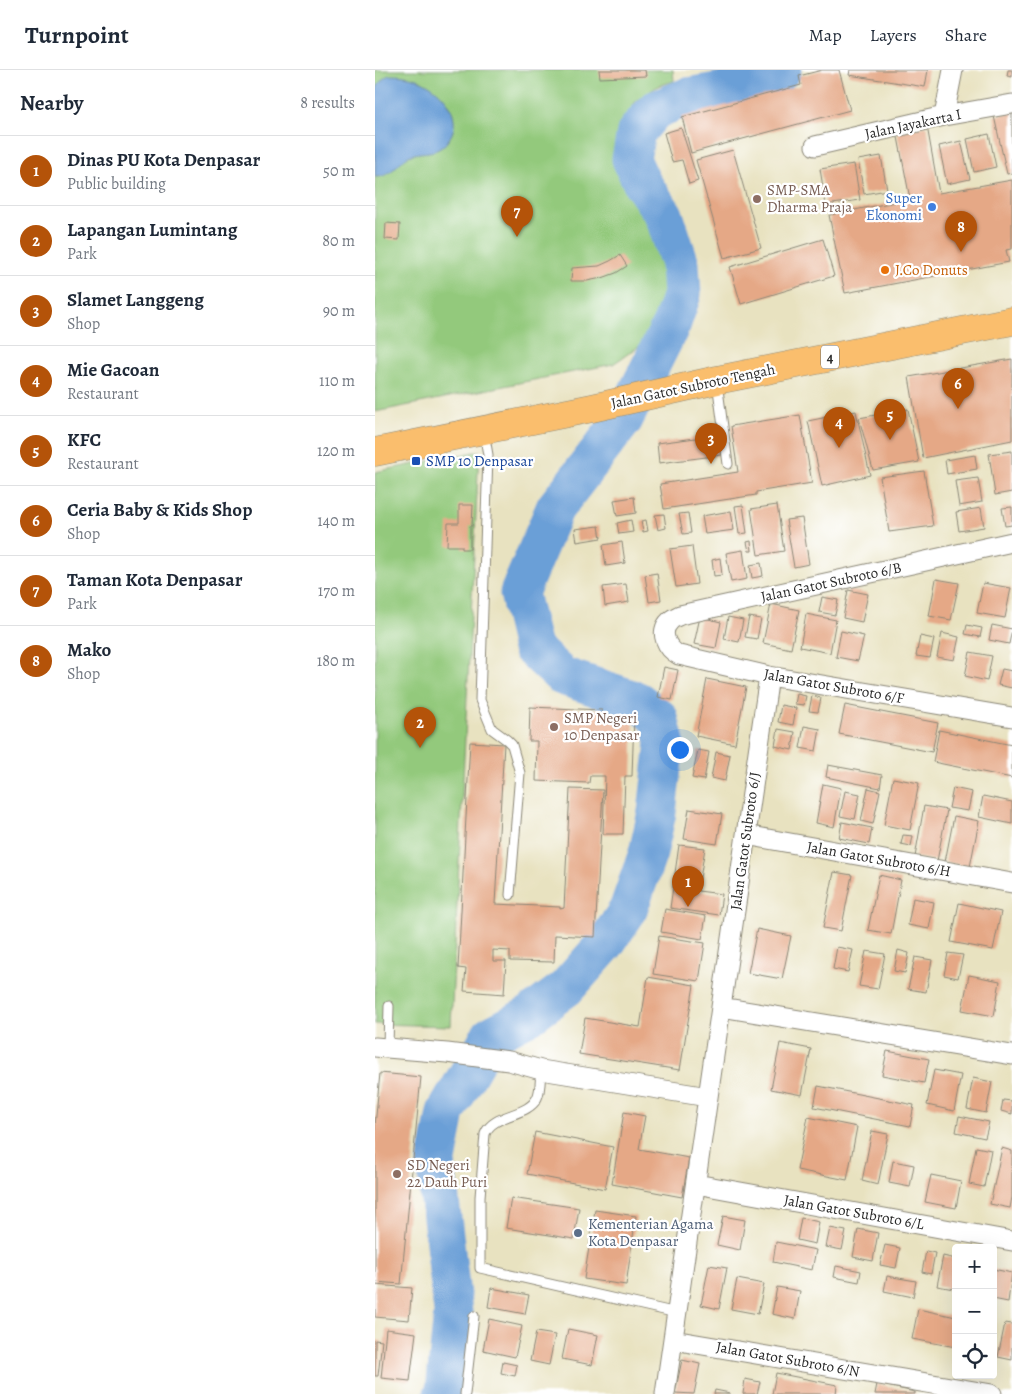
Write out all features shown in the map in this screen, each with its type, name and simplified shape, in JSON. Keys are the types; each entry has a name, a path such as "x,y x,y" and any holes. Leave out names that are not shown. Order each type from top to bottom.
{"highway":[{"name":"Jalan Gatot Subroto Tengah","path":"375,452 592,408 717,380 1012,321"}],"street":[{"path":"943,116 953,70"},
{"name":"Jalan Jayakarta I","path":"815,146 943,116 1012,104"},
{"name":"Jalan Gatot Subroto 6/B","path":"665,638 665,627 670,620 680,615 1012,542"},
{"name":"Jalan Gatot Subroto 6/F","path":"665,638 669,648 679,655 769,676 1012,718"},
{"name":"Jalan Gatot Subroto 6/J","path":"665,1394 769,676"},
{"name":"Jalan Gatot Subroto 6/H","path":"746,834 1012,883"},
{"path":"721,1007 1012,1055"},
{"path":"381,1047 447,1052 509,1061 541,1070 708,1097"},
{"name":"Jalan Gatot Subroto 6/L","path":"695,1184 1012,1241"},
{"name":"Jalan Gatot Subroto 6/N","path":"673,1340 992,1394"}],"lane":[{"path":"717,380 728,464"},
{"path":"484,429 488,455 479,700 492,729 511,745 519,773 510,895"},
{"path":"381,1047 389,1006"},
{"path":"541,1070 539,1094 533,1104 494,1124 487,1129 485,1134 480,1197 480,1268 677,1313"},
{"path":"465,1394 474,1316"}],"green space":[{"path":"375,70 673,70 674,81 658,86 636,101 624,122 619,144 627,178 640,203 651,216 668,258 665,304 644,343 613,364 375,412"},
{"path":"479,451 451,1026 375,1024 375,472"}],"water":[{"path":"389,75 415,79 437,91 450,106 454,124 452,134 446,143 437,150 417,153 407,157 388,173 375,177 375,93 380,82"}],"building":[{"path":"599,70 645,70 646,76 600,78"},
{"path":"822,70 839,70 850,110 691,153 682,117 801,85 799,76"},
{"path":"850,70 928,70 925,87 849,75"},
{"path":"1008,70 1012,70 1012,77 1007,76"},
{"path":"1012,112 1012,173 1007,174 994,116"},
{"name":"Super Ekonomi","path":"927,126 939,193 1012,180 1012,249 1006,250 1009,262 845,293 829,215 910,199 897,132"},
{"path":"681,128 698,181 689,184 682,160 672,162 664,133"},
{"path":"989,134 996,167 974,172 967,139"},
{"path":"961,141 970,179 947,184 939,146"},
{"path":"733,150 761,248 724,258 696,160"},
{"path":"881,156 887,190 864,194 858,160"},
{"path":"854,164 860,200 826,205 820,169"},
{"path":"386,223 400,224 399,240 385,239"},
{"path":"823,239 834,276 741,304 730,267"},
{"path":"620,255 627,266 616,273 587,281 571,281 572,268 599,266"},
{"path":"1012,359 1012,440 923,458 909,377"},
{"path":"908,409 919,462 873,470 859,418"},
{"path":"856,411 870,475 822,486 808,421"},
{"path":"800,415 812,483 756,492 756,495 664,509 660,484 738,472 731,426"},
{"path":"719,435 722,455 659,463 657,443"},
{"path":"1012,451 1012,492 995,495 989,454"},
{"path":"975,455 977,469 947,474 945,460"},
{"path":"924,471 933,526 889,532 880,477"},
{"path":"978,478 982,502 959,506 955,481"},
{"path":"634,497 636,513 617,516 614,500"},
{"path":"459,505 473,505 472,526 470,526 470,549 462,549 462,546 447,546 448,523 459,523"},
{"path":"743,505 747,533 739,534 735,506"},
{"path":"777,505 784,551 758,555 751,509"},
{"path":"1012,507 1012,525 1005,526 1002,508"},
{"path":"981,508 984,527 959,531 956,512"},
{"path":"731,511 734,530 705,534 702,516"},
{"path":"688,513 691,533 683,534 679,514"},
{"path":"664,514 666,528 658,530 655,515"},
{"path":"802,518 809,564 794,567 786,520"},
{"path":"631,520 633,532 619,534 617,523"},
{"path":"646,520 648,531 643,532 641,521"},
{"path":"599,526 601,538 577,542 575,529"},
{"path":"751,541 752,551 749,551 747,542"},
{"path":"622,542 625,563 606,566 603,545"},
{"path":"692,546 697,584 676,587 670,549"},
{"path":"743,550 747,579 731,582 726,553"},
{"path":"720,558 722,575 714,576 712,560"},
{"path":"761,563 763,576 752,578 750,565"},
{"path":"657,573 661,600 649,602 645,575"},
{"path":"936,579 959,583 951,620 929,616"},
{"path":"983,583 1011,588 1005,618 977,613"},
{"path":"626,584 629,602 605,606 603,587"},
{"path":"848,590 868,594 862,622 843,618"},
{"path":"822,597 838,600 835,615 819,612"},
{"path":"771,604 799,610 791,649 763,643"},
{"path":"806,614 836,620 830,653 800,647"},
{"path":"700,617 721,622 716,648 694,644"},
{"path":"728,617 743,620 739,642 724,639"},
{"path":"749,617 761,619 757,639 745,637"},
{"path":"967,625 982,628 980,637 965,634"},
{"path":"992,625 1012,629 1009,644 989,640"},
{"path":"841,631 864,636 858,661 836,657"},
{"path":"942,633 959,637 954,660 937,657"},
{"path":"920,636 934,639 930,658 916,656"},
{"path":"970,652 992,656 987,681 965,676"},
{"path":"664,667 678,670 672,700 658,697"},
{"path":"1002,669 1012,671 1012,688 998,685"},
{"path":"707,679 746,687 735,744 696,736"},
{"path":"797,694 806,696 804,705 795,704"},
{"path":"812,696 821,698 818,712 809,711"},
{"path":"781,705 796,708 793,725 778,722"},
{"path":"845,705 938,723 932,752 839,734"},
{"path":"530,707 602,710 602,716 634,717 632,776 625,776 623,834 603,834 605,776 590,776 589,783 536,781 537,741 529,741"},
{"path":"804,726 820,729 816,751 800,748"},
{"path":"778,729 795,732 792,750 775,746"},
{"path":"939,730 1012,745 1012,778 933,762"},
{"path":"470,742 504,744 495,904 564,908 570,789 603,790 595,937 555,935 554,962 510,961 510,951 493,950 493,961 506,961 504,994 464,991 466,969 458,968"},
{"path":"698,750 709,752 704,780 692,778"},
{"path":"716,752 730,755 725,781 711,778"},
{"path":"828,765 882,775 880,788 826,777"},
{"path":"893,778 919,783 910,830 884,825"},
{"path":"823,784 841,788 834,827 816,823"},
{"path":"868,788 880,791 873,824 861,821"},
{"path":"953,788 972,792 968,811 949,808"},
{"path":"845,791 860,794 855,819 840,816"},
{"path":"983,796 1012,802 1012,824 979,817"},
{"path":"924,806 947,810 937,861 915,857"},
{"path":"689,809 722,814 717,844 684,839"},
{"path":"954,816 979,821 970,867 945,862"},
{"path":"842,822 872,828 869,844 839,838"},
{"path":"903,835 913,836 911,846 901,844"},
{"path":"679,845 705,848 698,891 722,894 719,915 670,908"},
{"path":"834,872 852,875 841,931 823,928"},
{"path":"879,875 901,880 891,934 868,930"},
{"path":"913,898 934,902 929,929 908,925"},
{"path":"959,903 1001,912 993,950 951,942"},
{"path":"665,909 706,916 702,939 661,932"},
{"path":"757,929 791,936 782,979 748,973"},
{"path":"659,936 705,943 699,981 653,974"},
{"path":"837,947 853,950 848,972 833,969"},
{"path":"898,950 909,953 905,973 894,971"},
{"path":"866,951 885,954 878,989 859,986"},
{"path":"948,953 963,955 958,978 944,975"},
{"path":"915,957 932,960 926,992 908,989"},
{"path":"969,975 1000,981 994,1016 962,1010"},
{"path":"648,977 694,985 680,1070 579,1054 585,1018 640,1027"},
{"path":"780,1043 811,1049 802,1095 771,1089"},
{"path":"887,1051 929,1059 924,1083 882,1075"},
{"path":"934,1070 961,1075 954,1111 927,1105"},
{"name":"SD Negeri 22 Dauh Puri","path":"380,1073 421,1077 401,1284 375,1282 375,1126"},
{"path":"973,1078 992,1082 986,1113 967,1109"},
{"path":"818,1086 914,1105 910,1126 814,1107"},
{"path":"1003,1100 1012,1101 1012,1114 1001,1111"},
{"path":"624,1112 645,1116 639,1149 689,1158 682,1197 612,1184"},
{"path":"959,1116 989,1122 985,1138 956,1132"},
{"path":"808,1117 857,1127 847,1180 797,1170"},
{"path":"872,1131 888,1134 878,1185 862,1181"},
{"path":"535,1132 613,1147 605,1189 527,1174"},
{"path":"976,1147 991,1150 984,1187 969,1184"},
{"path":"1002,1148 1012,1151 1012,1197 1010,1208 990,1204"},
{"path":"893,1161 914,1165 910,1187 889,1183"},
{"path":"931,1175 961,1181 956,1208 925,1202"},
{"path":"511,1198 579,1208 574,1239 506,1228"},
{"path":"595,1210 636,1216 626,1285 584,1279"},
{"path":"723,1216 745,1220 740,1250 717,1245"},
{"path":"801,1218 819,1222 815,1244 797,1240"},
{"path":"830,1228 846,1231 842,1250 826,1247"},
{"path":"858,1229 878,1233 873,1261 853,1257"},
{"path":"776,1242 816,1250 812,1270 773,1262"},
{"path":"885,1245 900,1248 896,1268 880,1265"},
{"path":"926,1251 935,1253 931,1274 922,1272"},
{"path":"943,1256 952,1258 952,1289 937,1286"},
{"path":"709,1265 727,1268 719,1309 701,1305"},
{"path":"836,1266 861,1271 859,1282 834,1277"},
{"path":"997,1270 1012,1273 1008,1302 997,1300"},
{"path":"887,1276 916,1281 913,1297 884,1291"},
{"path":"737,1279 764,1284 758,1314 731,1309"},
{"path":"375,1285 412,1288 409,1320 375,1317"},
{"path":"777,1287 800,1291 795,1319 772,1314"},
{"path":"491,1288 529,1295 525,1314 488,1307"},
{"path":"918,1309 952,1316 952,1346 912,1339"},
{"path":"489,1319 522,1326 515,1357 483,1350"},
{"path":"1005,1323 1012,1324 1012,1360 998,1357"},
{"path":"386,1329 416,1333 410,1381 381,1378"},
{"path":"568,1329 598,1335 592,1365 562,1359"},
{"path":"536,1332 555,1335 549,1365 530,1361"},
{"path":"375,1340 382,1341 378,1376 375,1376"},
{"path":"682,1360 700,1364 694,1394 675,1393"},
{"path":"503,1362 517,1365 515,1376 501,1373"},
{"path":"776,1373 837,1385 836,1394 772,1394"},
{"path":"745,1379 760,1382 757,1394 743,1394"},
{"path":"877,1384 915,1392 915,1394 875,1394"},
{"path":"715,1390 730,1393 730,1394 714,1394"}],"waterway":[{"path":"443,1394 445,1391 453,1312 436,1166 446,1112 490,1036 530,1015 566,988 606,943 628,910 648,853 657,812 665,742 659,718 638,701 562,676 532,648 519,593 555,508 624,419 672,323 682,294 680,264 664,215 642,183 631,159 636,132 655,110 687,97 758,85 782,70"}],"place":[{"name":"SMP-SMA Dharma Praja","path":"757,199"},
{"name":"Super Ekonomi","path":"932,207"},
{"name":"Taman Kota Denpasar","path":"517,237"},
{"name":"Mako","path":"961,252"},
{"name":"J.Co Donuts","path":"885,270"},
{"name":"Ceria Baby & Kids Shop","path":"958,409"},
{"name":"KFC","path":"890,440"},
{"name":"Mie Gacoan","path":"839,448"},
{"name":"SMP 10 Denpasar","path":"416,461"},
{"name":"Slamet Langgeng","path":"711,464"},
{"name":"SMP Negeri 10 Denpasar","path":"554,727"},
{"name":"Lapangan Lumintang","path":"420,748"},
{"name":"Dinas PU Kota Denpasar","path":"688,907"},
{"name":"SD Negeri 22 Dauh Puri","path":"397,1174"},
{"name":"Kementerian Agama Kota Denpasar","path":"578,1233"}]}
